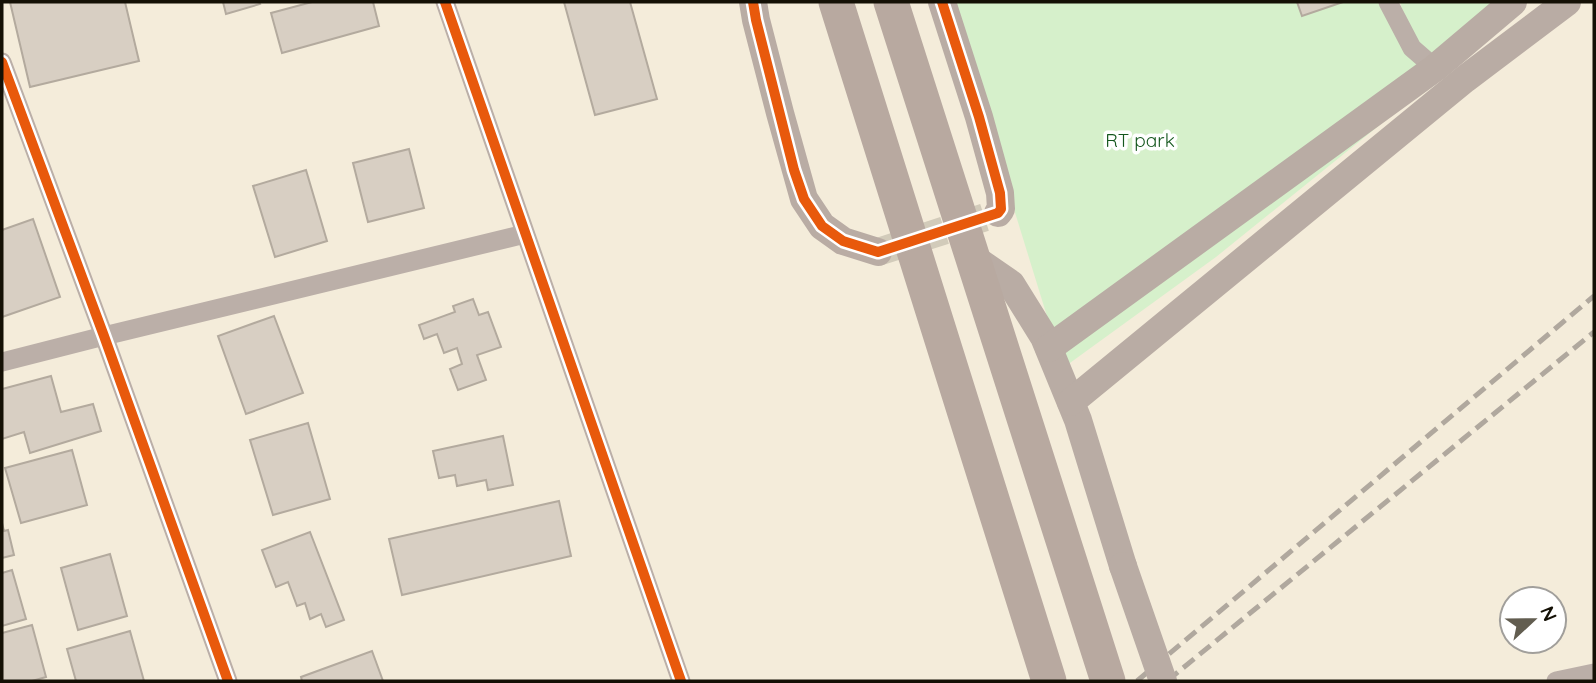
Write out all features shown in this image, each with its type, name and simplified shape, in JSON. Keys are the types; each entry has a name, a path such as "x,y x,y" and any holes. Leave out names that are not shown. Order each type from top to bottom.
{"highway":[{"path":"836,2 1045,670"},
{"path":"891,2 1108,681"}],"street":[{"path":"445,2 678,674 660,681"},
{"path":"753,2 804,199 822,226 842,242 877,252"},
{"path":"942,2 1000,193 1001,209 998,213"},
{"path":"1388,2 1412,48 1435,68"},
{"path":"1049,348 1435,68 1513,2"},
{"path":"1071,402 1465,79 1567,2"},
{"path":"2,62 228,681"},
{"path":"2,362 525,234"},
{"path":"972,257 1011,284 1049,348 1078,420 1163,681"},
{"path":"1556,681 1594,673"}],"green space":[{"name":"RT park","path":"950,2 1387,2 1415,51 1400,2 1503,2 1433,82 1216,257 1063,368"}],"building":[{"path":"10,2 125,2 139,61 30,87"},
{"path":"223,2 259,2 260,4 226,14"},
{"path":"312,2 373,2 379,26 282,53 271,13"},
{"path":"564,2 630,2 657,99 595,115"},
{"path":"1297,2 1343,2 1302,16"},
{"path":"409,149 424,208 368,222 353,163"},
{"path":"306,170 327,241 275,257 253,186"},
{"path":"33,219 60,297 2,317 2,230"},
{"path":"473,299 479,315 488,312 501,347 477,355 486,380 458,390 450,369 462,364 457,348 444,353 437,334 424,339 419,325 455,312 453,306"},
{"path":"274,316 303,393 246,414 218,336"},
{"path":"51,376 61,412 93,404 101,431 30,453 24,432 2,439 2,389"},
{"path":"308,423 330,499 273,515 250,440"},
{"path":"503,436 513,485 488,490 486,480 457,486 455,475 439,478 433,451"},
{"path":"72,450 87,505 21,523 5,468"},
{"path":"559,501 571,556 402,595 389,539"},
{"path":"2,523 4,531 8,530 14,555 2,558"},
{"path":"310,532 344,620 326,627 321,614 310,619 305,603 297,606 288,582 276,587 262,550"},
{"path":"110,554 127,616 78,630 61,568"},
{"path":"12,570 26,619 2,626 2,573"},
{"path":"32,625 46,677 32,681 2,681 2,633"},
{"path":"130,631 144,681 76,681 67,649"},
{"path":"372,651 383,681 302,681 301,677"}],"tunnel":[{"path":"878,252 998,213"}],"railway":[{"path":"1137,681 1594,296"},
{"path":"1167,681 1594,332"}],"cycle path":[{"path":"445,2 681,681"},
{"path":"753,2 794,170 804,199 822,226 843,241 878,252 998,213 1001,209 1000,193 979,117 942,2"},
{"path":"2,62 228,681"}]}
